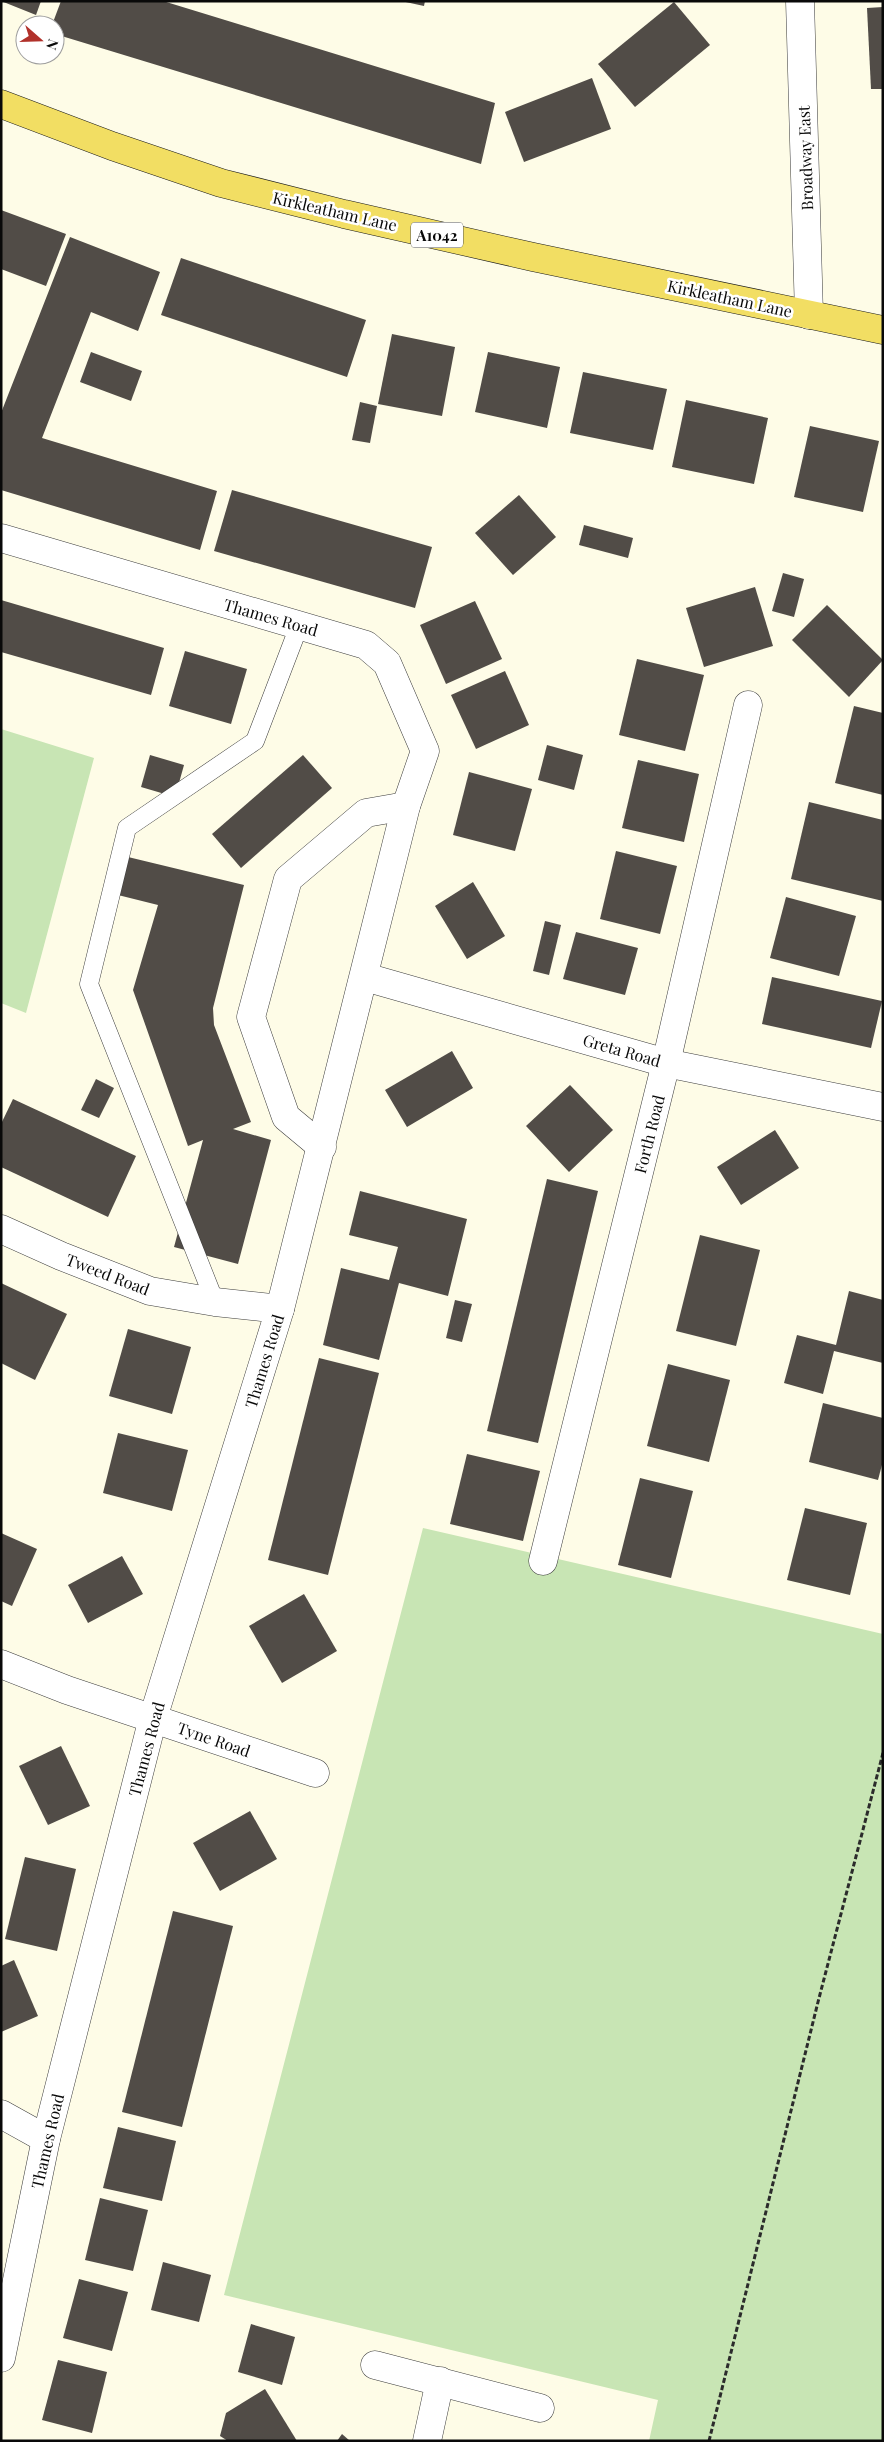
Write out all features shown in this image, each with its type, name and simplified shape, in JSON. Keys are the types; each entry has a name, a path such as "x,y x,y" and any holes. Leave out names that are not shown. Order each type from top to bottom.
{"main road":[{"name":"Kirkleatham Lane","path":"1,104 112,146 221,183 344,214 883,330"}],"street":[{"name":"Broadway East","path":"800,1 809,315"},
{"name":"Thames Road","path":"1,538 366,645 387,663 426,751 406,806 365,976 280,1308 153,1718 46,2139 1,2358"},
{"name":"Forth Road","path":"543,1561 666,1063 748,705"},
{"path":"322,1147 286,1117 251,1017 288,879 366,813 406,806"},
{"name":"Greta Road","path":"365,976 666,1063 883,1107"},
{"name":"Tweed Road","path":"1,1229 61,1256 150,1291 215,1302 280,1308"},
{"name":"Tyne Road","path":"1,1664 67,1690 315,1773"},
{"path":"1,2114 46,2139"},
{"path":"376,2365 540,2408"},
{"path":"427,2441 440,2382"}],"lane":[{"path":"215,1302 89,984 127,828 255,741 299,626"}],"path":[{"path":"709,2441 818,2002 883,1753"}],"green space":[{"path":"1,729 94,758 26,1013 1,1003"},
{"path":"423,1528 883,1634 883,2441 649,2441 658,2400 224,2295"}],"building":[{"path":"1,1 41,1 36,15"},
{"path":"61,1 163,1 495,103 481,164 65,37 65,15 56,15"},
{"path":"401,1 425,1 424,6"},
{"path":"674,2 710,45 635,107 598,64"},
{"path":"883,7 883,89 871,89 867,8"},
{"path":"592,78 611,129 524,162 505,112"},
{"path":"1,210 66,234 46,286 1,269"},
{"path":"70,237 160,272 138,331 91,312 42,438 217,491 200,550 1,490 1,413"},
{"path":"181,258 366,320 347,377 161,315"},
{"path":"392,334 455,347 442,416 378,404"},
{"path":"91,352 142,371 131,401 80,382"},
{"path":"488,352 560,367 547,428 475,412"},
{"path":"583,372 667,389 653,450 570,433"},
{"path":"686,400 768,418 754,484 672,467"},
{"path":"360,402 377,406 370,443 352,440"},
{"path":"810,426 879,441 863,512 794,497"},
{"path":"232,490 432,547 415,608 214,551"},
{"path":"519,495 556,537 513,575 475,533"},
{"path":"584,525 633,538 628,558 579,545"},
{"path":"783,573 804,579 794,617 772,611"},
{"path":"755,587 773,646 704,667 686,608"},
{"path":"1,600 164,648 151,695 1,652"},
{"path":"475,601 502,659 446,684 420,625"},
{"path":"827,605 883,660 849,697 792,640"},
{"path":"185,651 247,669 231,724 169,706"},
{"path":"637,659 704,675 685,751 619,735"},
{"path":"505,671 529,725 476,749 451,695"},
{"path":"854,706 883,713 883,795 835,783"},
{"path":"547,745 583,755 574,790 538,780"},
{"path":"150,755 184,765 175,797 141,787"},
{"path":"303,755 332,788 241,868 212,834"},
{"path":"638,760 699,774 684,842 622,828"},
{"path":"469,772 532,789 515,851 453,835"},
{"path":"809,802 883,820 883,901 791,879"},
{"path":"616,851 677,866 660,934 600,919"},
{"path":"128,857 244,885 213,1008 214,1025 251,1122 233,1129 271,1140 238,1264 174,1247 203,1140 188,1146 133,990 158,905 118,895"},
{"path":"473,882 505,936 467,959 435,906"},
{"path":"786,897 856,916 839,976 770,958"},
{"path":"545,921 561,925 549,975 533,971"},
{"path":"576,932 638,948 625,995 563,979"},
{"path":"772,977 882,1001 871,1048 762,1024"},
{"path":"452,1051 473,1088 407,1127 385,1090"},
{"path":"96,1079 114,1088 99,1118 81,1110"},
{"path":"570,1085 613,1130 569,1172 526,1126"},
{"path":"13,1099 136,1156 108,1217 1,1167 1,1124"},
{"path":"775,1130 799,1168 741,1205 717,1167"},
{"path":"547,1179 598,1191 538,1443 487,1431"},
{"path":"360,1191 467,1219 448,1296 399,1283 379,1360 323,1345 341,1268 389,1280 398,1247 349,1235"},
{"path":"700,1235 760,1250 736,1346 676,1331"},
{"path":"1,1283 67,1314 35,1380 1,1363"},
{"path":"849,1291 883,1300 883,1363 834,1351 823,1394 784,1383 797,1335 836,1345"},
{"path":"455,1300 472,1304 462,1342 446,1338"},
{"path":"128,1329 191,1347 172,1414 109,1396"},
{"path":"319,1358 379,1373 328,1575 268,1560"},
{"path":"668,1364 730,1380 709,1462 647,1446"},
{"path":"823,1403 883,1418 883,1461 878,1480 809,1462"},
{"path":"118,1433 188,1450 172,1511 103,1493"},
{"path":"467,1454 540,1471 523,1541 450,1524"},
{"path":"640,1478 693,1491 671,1578 618,1565"},
{"path":"805,1508 867,1523 850,1595 787,1580"},
{"path":"1,1533 37,1549 12,1606 1,1601"},
{"path":"122,1556 143,1594 88,1623 68,1585"},
{"path":"304,1594 337,1651 282,1683 249,1626"},
{"path":"61,1746 90,1806 48,1825 19,1766"},
{"path":"250,1811 277,1859 220,1891 193,1843"},
{"path":"25,1857 76,1869 57,1951 5,1939"},
{"path":"173,1911 233,1926 182,2127 122,2112"},
{"path":"14,1960 38,2016 1,2032 1,1966"},
{"path":"118,2127 176,2141 162,2201 103,2188"},
{"path":"100,2198 148,2210 133,2271 85,2260"},
{"path":"163,2262 211,2275 199,2322 151,2310"},
{"path":"79,2279 128,2292 112,2351 63,2338"},
{"path":"251,2324 295,2337 282,2385 238,2372"},
{"path":"58,2360 107,2372 92,2433 42,2420"},
{"path":"265,2389 297,2441 228,2441 220,2436 226,2413"},
{"path":"342,2434 350,2441 337,2441"}]}
